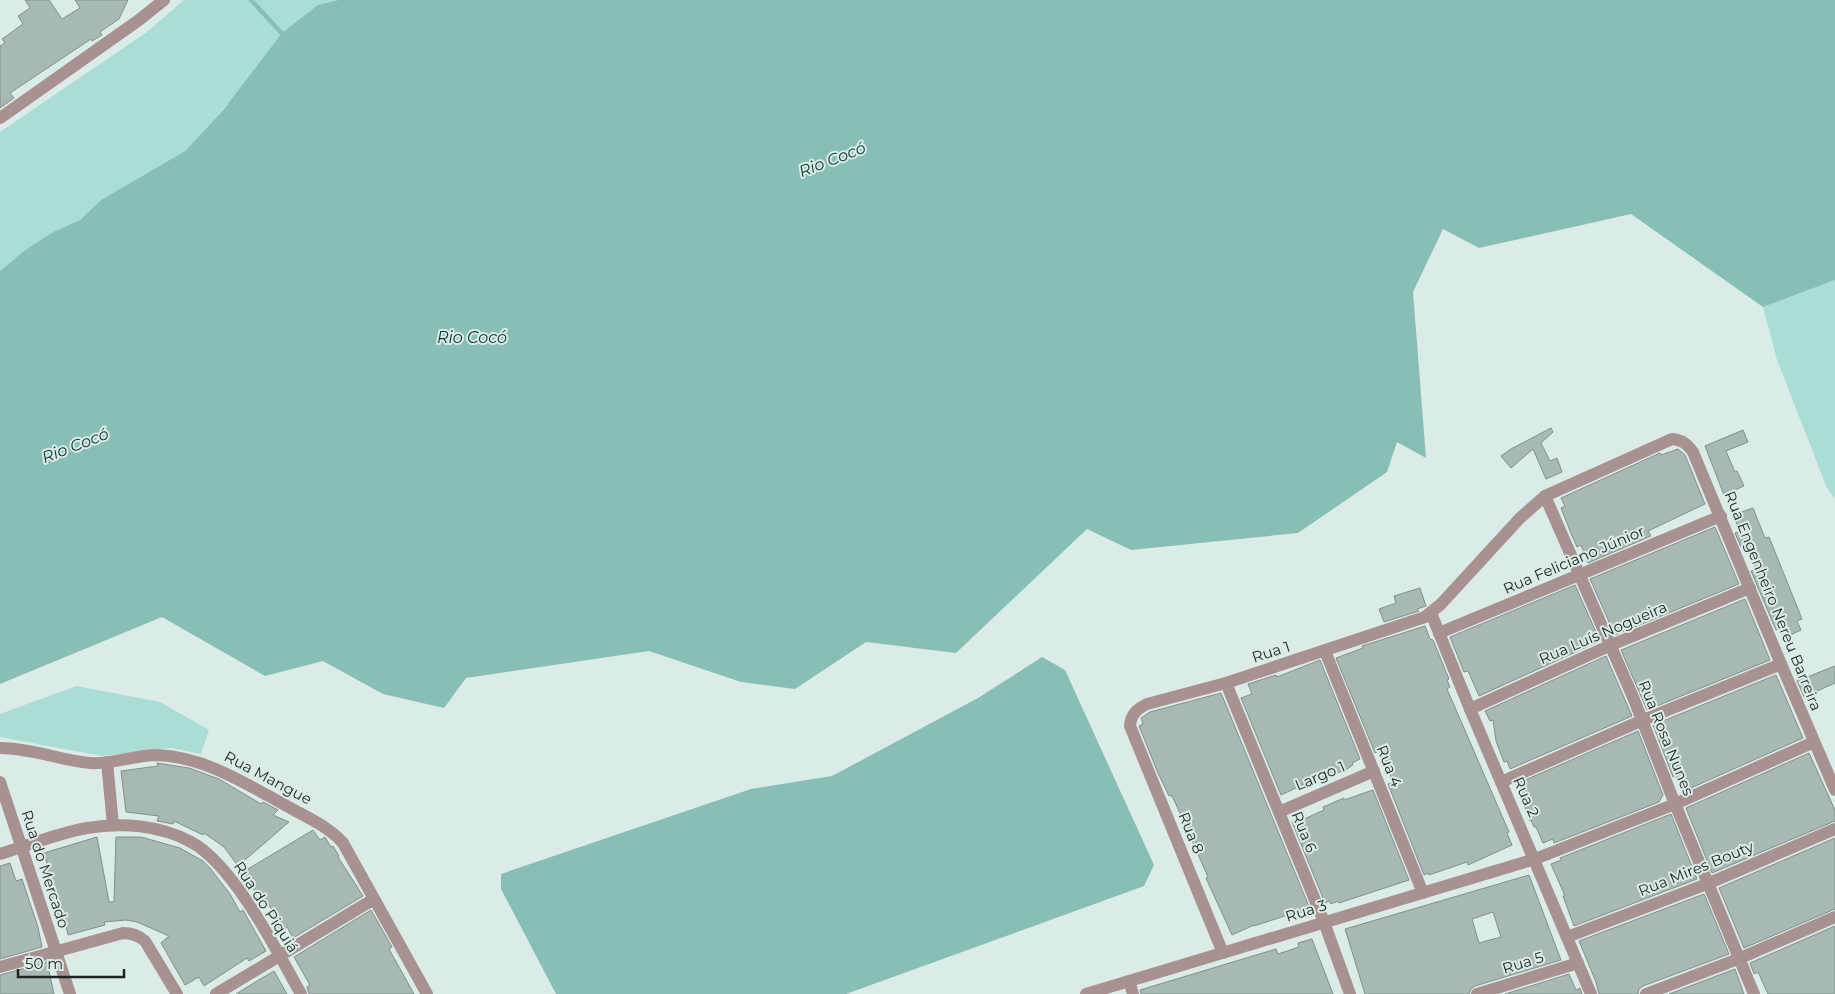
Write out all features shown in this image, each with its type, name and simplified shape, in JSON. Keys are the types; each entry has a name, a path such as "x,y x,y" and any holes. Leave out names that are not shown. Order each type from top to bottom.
{"street":[{"path":"0,118 139,20 164,0"},
{"name":"Rua Engenheiro Nereu Barreira","path":"1545,496 1672,439 1680,440 1687,444 1693,452 1721,516 1835,790"},
{"path":"1431,613 1520,518 1545,496"},
{"name":"Rua Rosa Nunes","path":"1545,496 1581,574 1643,720 1707,884 1754,994"},
{"name":"Rua Feliciano Júnior","path":"1439,633 1721,516"},
{"name":"Rua Luís Nogueira","path":"1470,709 1611,645 1750,588"},
{"name":"Rua 2","path":"1431,613 1591,994"},
{"name":"Rua 1","path":"1130,726 1133,713 1147,704 1226,683 1418,620 1431,613"},
{"name":"Rua 4","path":"1325,651 1424,893"},
{"path":"1501,782 1643,720 1781,664"},
{"name":"Rua 6","path":"1226,683 1324,922 1350,994"},
{"name":"Rua 8","path":"1130,726 1223,953"},
{"name":"Rua 3","path":"1086,994 1535,858 1675,804 1814,742"},
{"name":"Rua Mangue","path":"0,748 20,749 87,762 107,762 137,756 190,759 228,774 327,828 343,843 427,994"},
{"path":"107,762 113,825"},
{"name":"Largo 1","path":"1278,812 1374,771"},
{"name":"Rua do Mercado","path":"0,782 70,994"},
{"name":"Rua do Piquiá","path":"0,854 71,831 113,825 146,827 169,833 191,842 210,855 226,873 280,956 301,994"},
{"name":"Rua Mires Bouty","path":"1567,937 1707,884 1835,829"},
{"path":"216,994 374,899"},
{"path":"1646,994 1738,959 1835,916"},
{"path":"0,967 123,933 138,935 150,948 177,994"},
{"name":"Rua 5","path":"1477,994 1578,963"},
{"path":"1129,981 1133,994"}],"shaded area":[{"path":"184,0 338,0 318,5 185,151 101,200 80,220 53,232 25,250 0,271 0,132 147,32"},
{"path":"1835,280 1835,499 1827,488 1777,360 1763,307"},
{"path":"76,686 160,702 209,730 201,754 172,748 102,756 0,737 0,714"}],"water":[{"name":"Rio Cocó","path":"338,0 1835,0 1835,280 1763,307 1631,214 1479,248 1443,229 1413,292 1426,458 1397,442 1387,472 1298,533 1131,550 1087,529 956,653 866,642 795,689 741,682 649,651 466,678 444,708 383,694 323,661 265,676 162,617 0,684 0,271 25,250 53,232 80,220 101,200 185,151 224,109 282,33 318,5"},
{"path":"1042,657 1065,670 1154,865 1144,886 846,994 556,994 501,889 501,874 751,789 832,776 978,698"}],"building":[{"path":"25,0 49,0 62,19 80,8 75,0 128,0 119,19 100,32 102,35 92,41 91,39 10,93 14,98 0,108 0,46 5,43 2,39 23,24 18,16 30,8"},
{"path":"1551,428 1553,432 1541,443 1550,461 1557,458 1562,472 1546,479 1533,449 1511,468 1501,456 1511,449"},
{"path":"1743,430 1748,442 1726,451 1735,472 1737,471 1744,486 1724,495 1705,446"},
{"path":"1678,449 1685,455 1705,504 1648,531 1651,536 1588,563 1581,545 1577,547 1570,531 1561,508 1565,506 1561,498 1660,453 1661,455"},
{"path":"1753,508 1765,538 1769,537 1802,619 1797,621 1801,630 1784,638 1780,628 1776,630 1751,571 1756,569 1746,546 1741,547 1735,533 1740,531 1733,515"},
{"path":"1715,527 1739,584 1615,635 1590,579"},
{"path":"1575,585 1600,641 1479,696 1468,671 1464,672 1450,637"},
{"path":"1420,588 1426,606 1417,609 1419,611 1384,622 1379,609 1396,603 1394,596"},
{"path":"1745,599 1770,660 1647,710 1621,650"},
{"path":"1425,626 1430,639 1433,640 1449,679 1447,680 1450,687 1447,689 1509,832 1507,833 1512,845 1468,865 1467,862 1429,875 1429,873 1424,875 1388,784 1393,782 1379,751 1375,753 1336,658 1363,648 1362,646"},
{"path":"1606,656 1632,716 1510,769 1507,761 1504,762 1496,741 1493,720 1490,721 1485,711"},
{"path":"1320,660 1360,759 1352,763 1353,765 1347,769 1320,780 1319,777 1281,795 1241,698 1252,694 1248,684 1276,675 1277,677"},
{"path":"1835,666 1835,683 1804,697 1797,681"},
{"path":"1776,675 1803,738 1682,792 1675,774 1673,777 1653,725"},
{"path":"1221,693 1310,909 1298,914 1297,912 1254,925 1232,935 1175,802 1171,795 1169,796 1158,773 1139,726 1143,724 1141,718 1150,712"},
{"path":"1638,731 1663,795 1659,802 1554,843 1553,839 1543,843 1536,827 1530,821 1516,784"},
{"path":"1809,753 1835,810 1835,821 1712,873 1686,808"},
{"path":"157,763 189,768 219,779 261,804 263,802 278,810 273,815 289,822 238,866 224,847 204,833 203,835 174,821 173,824 157,821 159,816 126,812 121,771 158,766"},
{"path":"1373,790 1409,880 1339,903 1338,901 1331,904 1329,901 1325,903 1292,822 1324,810 1323,807 1344,798 1344,800"},
{"path":"1671,814 1697,879 1574,926 1563,896 1565,896 1551,864 1561,860 1560,858"},
{"path":"313,830 320,840 325,837 331,847 333,846 363,896 293,938 287,927 281,931 272,916 275,915 260,890 256,893 243,872"},
{"path":"97,837 109,902 114,902 116,837 141,837 180,848 203,861 210,868 230,894 240,912 243,910 266,951 249,961 247,958 204,986 199,977 185,985 161,943 169,936 137,922 126,920 104,922 105,925 68,935 65,920 59,921 54,905 45,872 49,871 44,853"},
{"path":"1835,838 1835,909 1744,948 1719,888"},
{"path":"10,863 16,881 22,879 38,927 42,947 0,959 0,866"},
{"path":"1529,875 1561,960 1475,986 1469,994 1365,994 1345,929","holes":["1493,912 1501,937 1479,943 1472,919"]},
{"path":"1704,894 1729,954 1643,986 1639,989 1638,994 1599,994 1579,941"},
{"path":"371,910 392,947 389,949 414,994 309,994 307,987 310,985 294,957"},
{"path":"1835,926 1835,994 1768,994 1758,972 1754,974 1750,963"},
{"path":"1312,939 1333,994 1141,994 1140,990 1276,949 1278,954 1299,947 1298,943"},
{"path":"47,962 54,994 0,994 0,975"},
{"path":"1735,969 1744,994 1669,994"},
{"path":"274,971 287,994 236,994 257,981"},
{"path":"1569,974 1576,990 1580,988 1582,994 1505,994"}],"waterway":[{"path":"251,0 286,38"}]}
